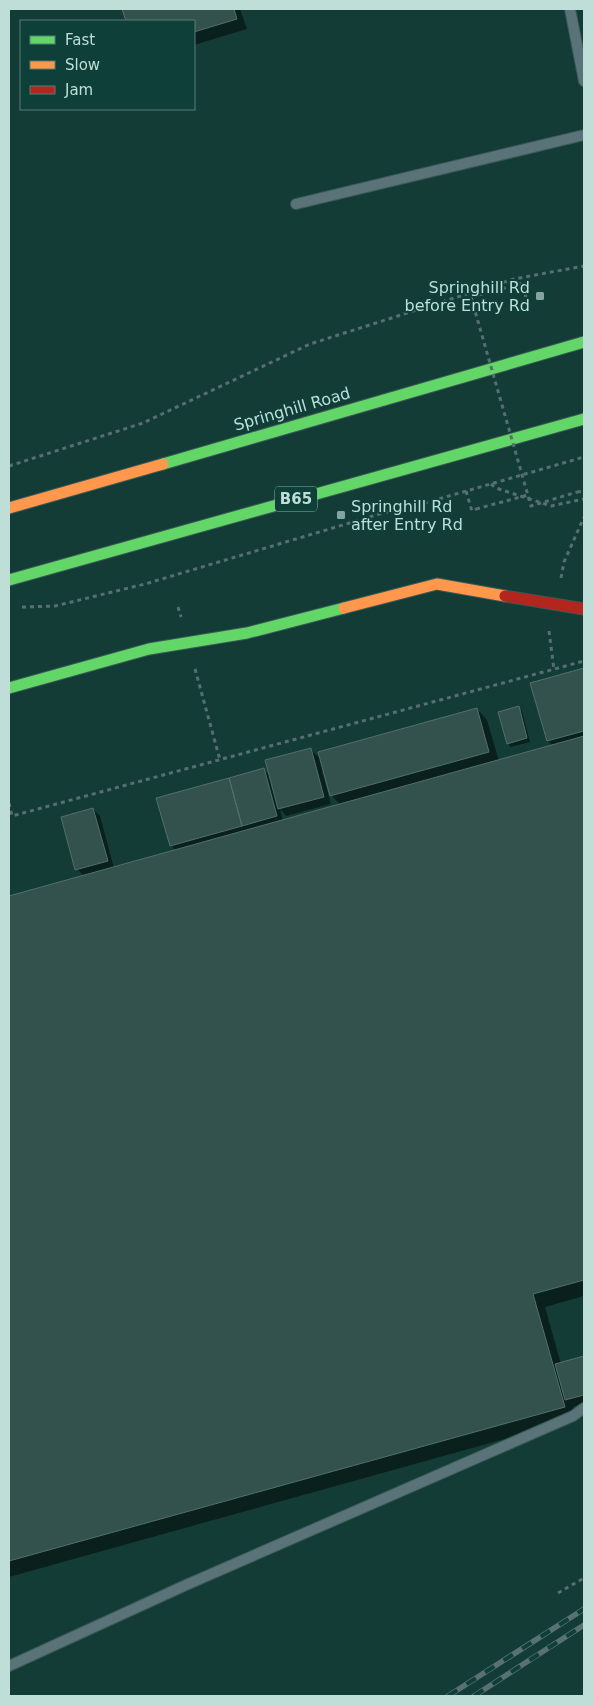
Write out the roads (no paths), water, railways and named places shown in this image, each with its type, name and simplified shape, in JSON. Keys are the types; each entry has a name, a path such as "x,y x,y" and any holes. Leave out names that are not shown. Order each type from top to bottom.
{"main road":[{"name":"Springhill Road","path":"9,508 584,342"},
{"name":"B65","path":"9,580 584,419"},
{"path":"9,688 148,649 247,633 437,584 584,609"}],"lane":[{"path":"570,9 584,81"},
{"path":"296,204 584,135"},
{"path":"9,1666 186,1585 572,1416 584,1408"}],"railway":[{"path":"448,1696 584,1609"},
{"path":"474,1696 584,1625"}],"place":[{"name":"Springhill Rd before Entry Rd","path":"540,296"},
{"name":"Springhill Rd after Entry Rd","path":"341,515"}]}
